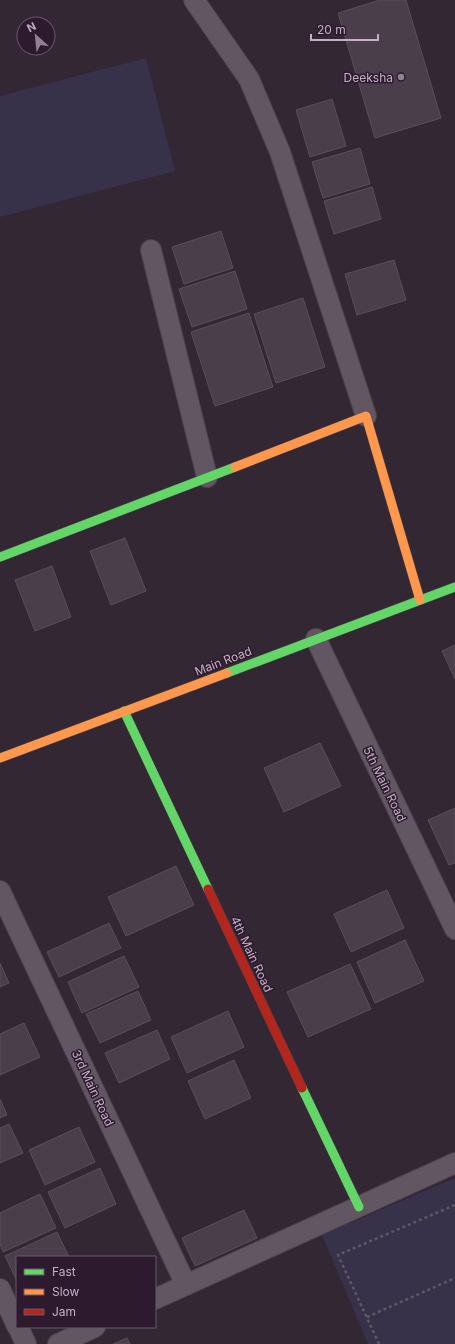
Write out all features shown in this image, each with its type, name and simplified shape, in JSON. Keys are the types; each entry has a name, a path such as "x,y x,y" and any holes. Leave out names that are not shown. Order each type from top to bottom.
{"street":[{"path":"194,0 249,79 280,152 366,416 420,600"},
{"path":"151,250 207,477"},
{"path":"0,557 366,416"},
{"name":"Main Road","path":"0,758 455,587"},
{"name":"5th Main Road","path":"316,639 455,929"},
{"name":"4th Main Road","path":"124,711 359,1207"},
{"name":"3rd Main Road","path":"0,891 186,1285"},
{"path":"156,1299 455,1162"},
{"path":"0,1290 16,1324"},
{"path":"18,1328 26,1344"},
{"path":"58,1344 93,1328"}],"path":[{"path":"379,1344 338,1255 455,1205"},
{"path":"367,1317 455,1278"}],"shaded area":[{"path":"146,58 175,171 0,217 0,96"},
{"path":"455,1178 455,1344 368,1344 322,1235"}],"building":[{"path":"380,0 406,0 441,118 375,138 338,13"},
{"path":"332,99 346,146 310,157 296,110"},
{"path":"360,148 370,184 323,198 312,162"},
{"path":"372,187 381,219 334,234 324,201"},
{"path":"221,231 233,268 184,284 172,247"},
{"path":"394,260 406,300 357,315 345,274"},
{"path":"235,271 247,309 192,327 179,289"},
{"path":"303,298 325,367 276,383 254,314"},
{"path":"249,313 273,387 215,406 191,332"},
{"path":"125,538 146,591 111,605 90,551"},
{"path":"52,566 71,617 35,631 15,580"},
{"path":"455,645 455,679 442,651"},
{"path":"320,743 341,786 284,812 264,768"},
{"path":"455,808 455,863 449,865 428,820"},
{"path":"176,866 194,905 126,936 108,897"},
{"path":"387,890 404,928 351,952 334,914"},
{"path":"109,923 121,948 59,977 47,952"},
{"path":"405,940 424,981 375,1003 357,962"},
{"path":"124,956 139,987 82,1013 68,982"},
{"path":"0,963 9,983 0,987"},
{"path":"350,964 371,1009 308,1037 287,992"},
{"path":"138,991 151,1020 100,1043 86,1014"},
{"path":"228,1011 244,1047 187,1073 171,1037"},
{"path":"24,1023 40,1057 0,1075 0,1034"},
{"path":"157,1030 170,1059 119,1083 105,1053"},
{"path":"234,1060 251,1098 205,1119 188,1081"},
{"path":"0,1099 7,1115 0,1118"},
{"path":"9,1124 23,1153 0,1163 0,1128"},
{"path":"79,1127 95,1162 45,1185 29,1150"},
{"path":"100,1168 116,1204 65,1228 48,1192"},
{"path":"40,1194 56,1228 3,1252 0,1244 0,1213"},
{"path":"244,1210 257,1238 195,1266 182,1238"},
{"path":"57,1232 69,1256 16,1256 16,1279 5,1256"},
{"path":"127,1338 130,1344 113,1344"}],"traffic: fast":[{"path":"0,557 235,467"},
{"path":"227,673 455,587"},
{"path":"124,711 208,889"},
{"path":"302,1088 359,1207"}],"traffic: slow":[{"path":"235,467 366,416 420,600"},
{"path":"0,758 227,673"}],"traffic: jam":[{"path":"208,889 302,1088"}],"place":[{"name":"Deeksha","path":"401,77"}]}
